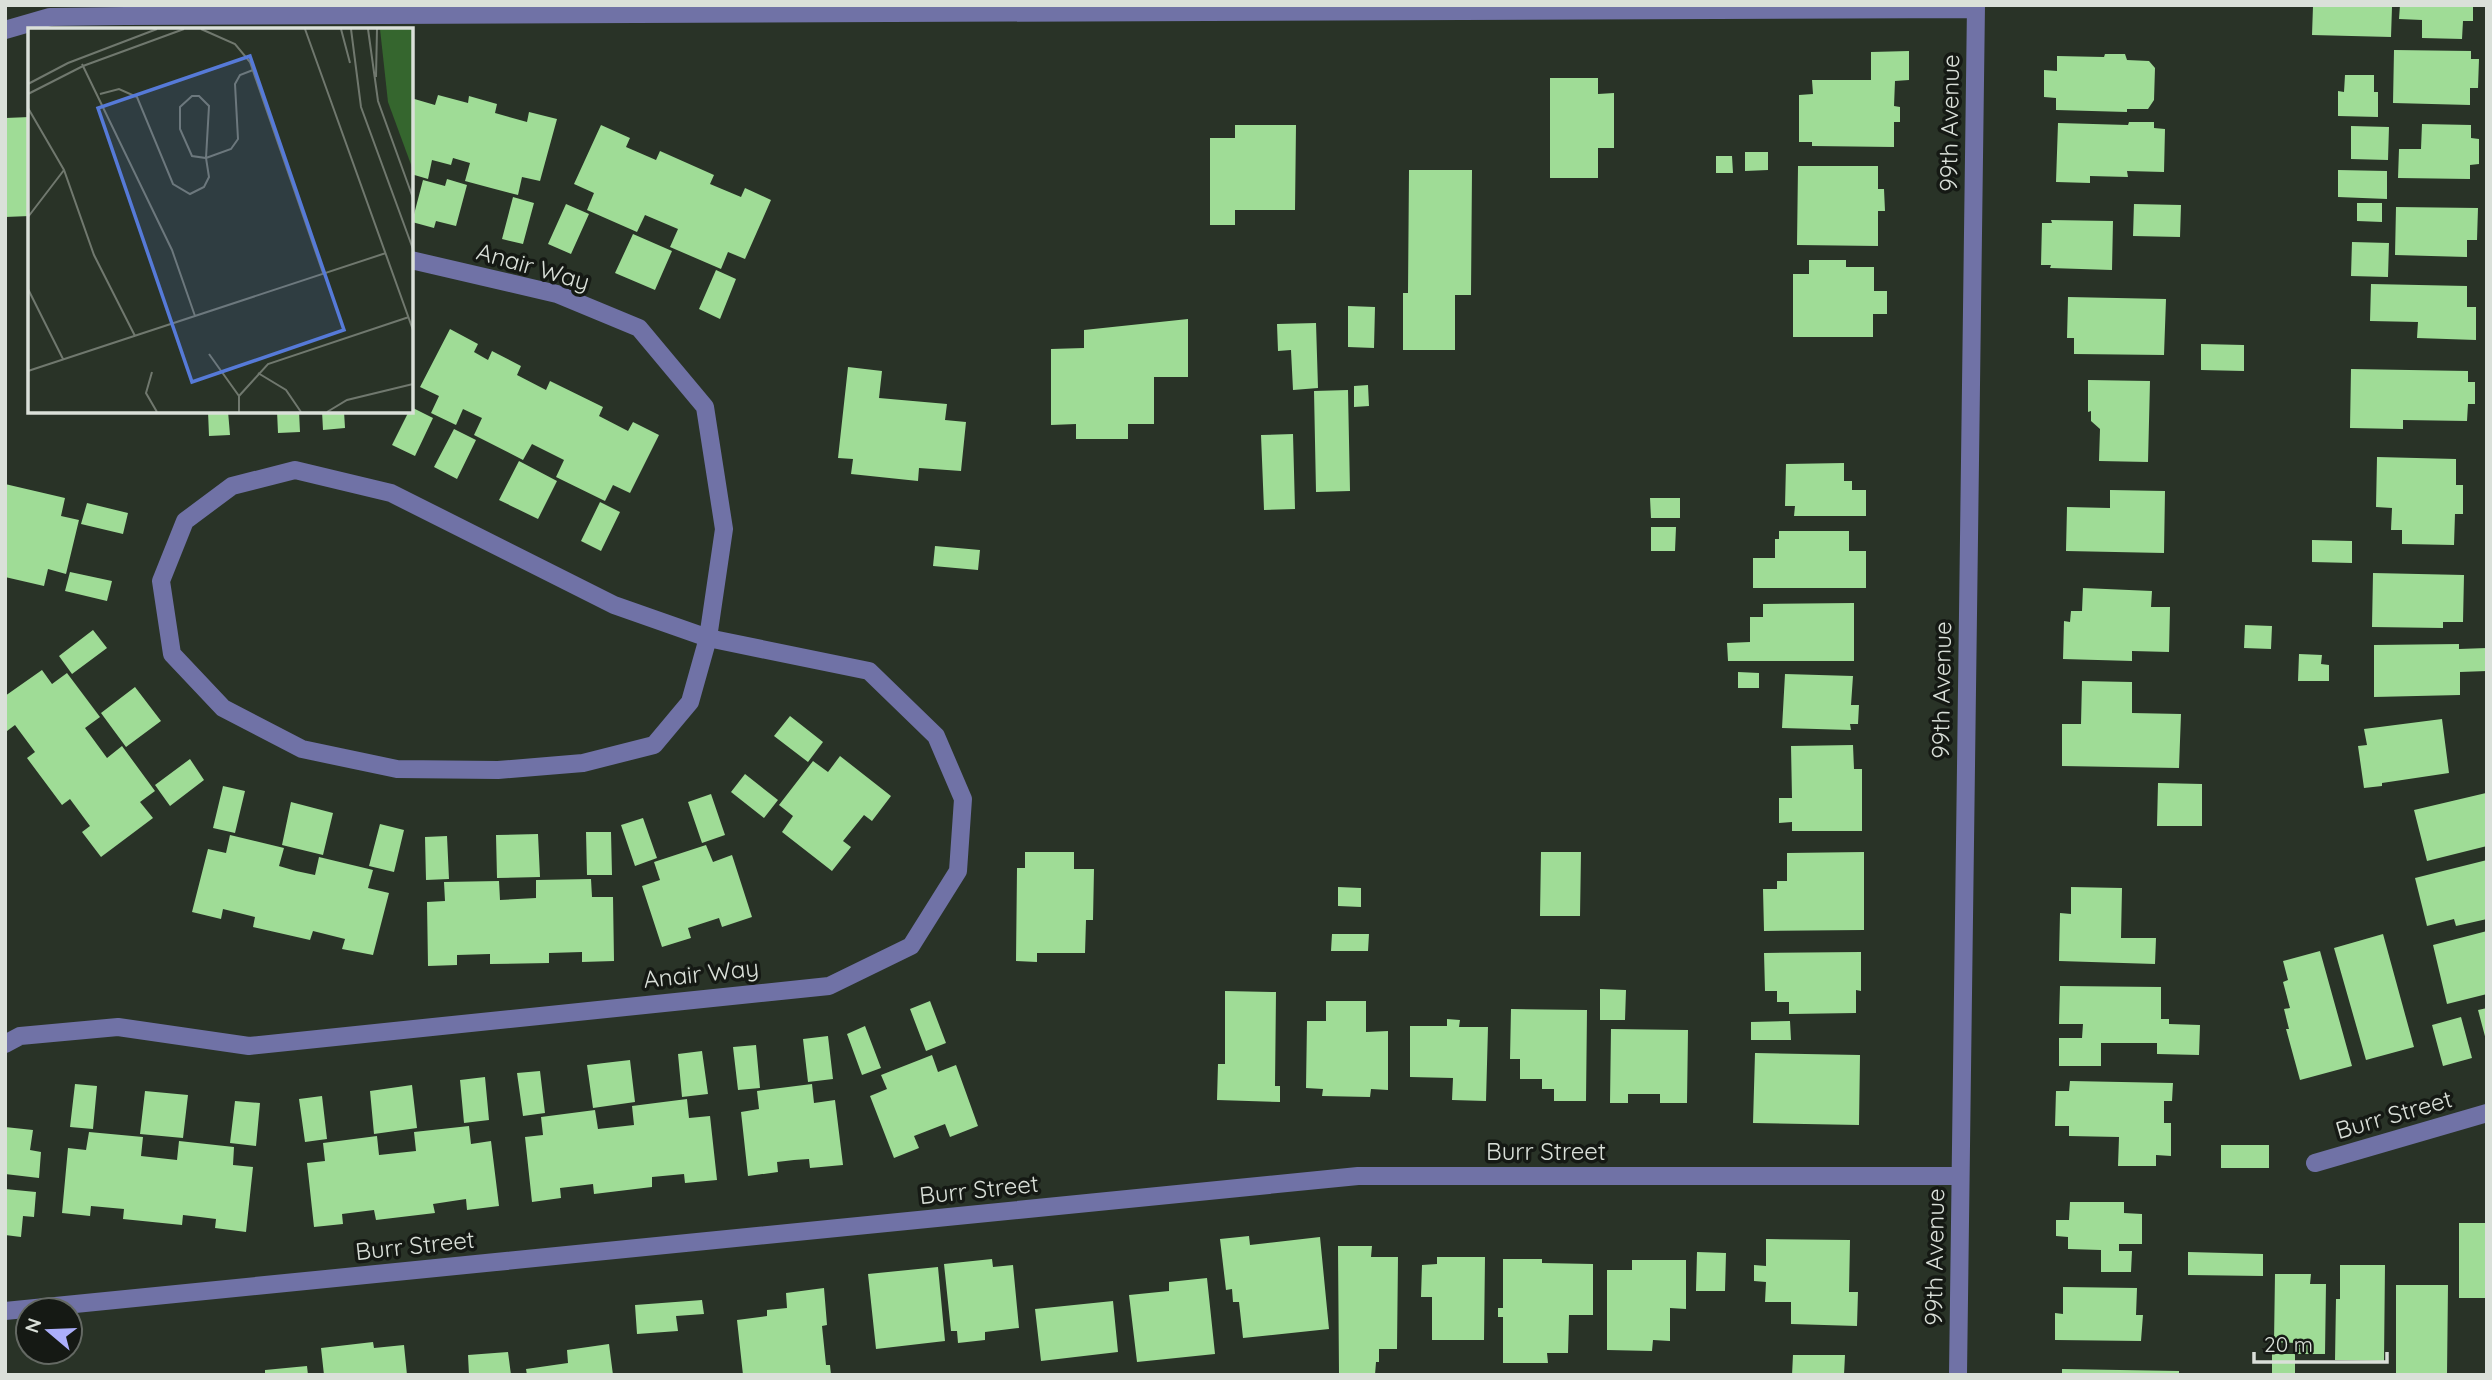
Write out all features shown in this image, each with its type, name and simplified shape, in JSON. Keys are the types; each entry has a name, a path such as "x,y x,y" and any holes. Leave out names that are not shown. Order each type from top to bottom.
{"street":[{"path":"5,30 50,18 125,23 1976,7"},
{"name":"99th Avenue","path":"1958,1375 1976,7"},
{"name":"Anair Way","path":"5,1044 20,1036 118,1027 249,1046 829,986 911,946 958,871 963,799 936,736 869,671 708,638 614,606 391,493 295,470 233,486 185,521 161,581 172,654 223,708 302,749 397,768 498,770 583,763 654,745 690,702 708,638 724,529 705,407 639,328 558,294 413,260"},
{"name":"Burr Street","path":"2315,1163 2487,1113"},
{"name":"Burr Street","path":"5,1311 1358,1177 1960,1176"}],"building":[{"path":"2400,5 2473,5 2473,21 2463,21 2462,39 2422,38 2422,20 2399,19"},
{"path":"2313,6 2392,7 2391,37 2312,35"},
{"path":"2394,50 2471,51 2471,59 2479,59 2478,88 2470,88 2470,105 2393,103"},
{"path":"1909,51 1909,80 1895,81 1894,106 1900,107 1900,122 1894,122 1894,147 1812,146 1812,142 1799,142 1799,95 1813,94 1812,80 1871,80 1871,52"},
{"path":"2105,54 2125,54 2127,60 2149,61 2155,68 2154,100 2148,109 2127,109 2127,112 2056,110 2056,98 2044,97 2044,70 2057,71 2057,56 2104,57"},
{"path":"2345,75 2374,75 2374,92 2378,92 2378,117 2338,116 2338,91 2344,92"},
{"path":"1550,78 1598,78 1598,94 1614,93 1614,148 1598,148 1598,178 1550,178"},
{"path":"438,95 468,103 469,96 497,104 495,113 527,122 529,112 557,119 540,181 522,177 518,195 491,188 465,181 470,163 453,158 451,165 432,160 428,179 413,175 413,99 435,105"},
{"path":"28,117 28,216 5,217 5,118"},
{"path":"2129,122 2154,122 2154,128 2165,129 2164,172 2127,171 2128,177 2090,176 2090,183 2056,182 2058,123 2128,125"},
{"path":"2422,124 2471,125 2471,138 2479,139 2479,164 2470,165 2470,179 2398,178 2399,149 2421,149"},
{"path":"601,125 630,138 626,147 656,160 660,151 714,175 710,184 741,197 745,188 771,200 745,259 728,252 721,269 670,247 678,229 645,215 637,232 587,210 594,193 574,184"},
{"path":"1235,125 1296,125 1295,210 1235,210 1235,225 1210,225 1210,138 1235,138"},
{"path":"2351,126 2389,127 2388,160 2351,159"},
{"path":"1745,152 1768,152 1768,170 1745,171"},
{"path":"1716,156 1732,156 1733,173 1716,173"},
{"path":"1798,166 1878,166 1878,189 1884,189 1885,211 1878,211 1878,246 1797,245"},
{"path":"1409,170 1472,170 1471,295 1455,295 1455,350 1403,350 1403,293 1408,293"},
{"path":"2338,170 2387,171 2387,199 2338,197"},
{"path":"447,179 467,185 456,226 436,221 434,228 413,222 423,180 445,186"},
{"path":"513,197 534,203 523,244 502,239"},
{"path":"2357,203 2382,203 2382,222 2357,221"},
{"path":"566,204 589,214 571,254 548,244"},
{"path":"2134,204 2181,205 2180,237 2133,236"},
{"path":"2396,207 2478,208 2477,240 2467,240 2467,257 2395,255"},
{"path":"2051,220 2113,221 2112,270 2050,268 2051,265 2041,265 2042,223 2052,223"},
{"path":"633,234 672,251 655,290 615,273"},
{"path":"2352,242 2389,243 2388,277 2351,276"},
{"path":"1809,260 1846,260 1846,267 1874,267 1874,291 1887,291 1887,314 1873,314 1873,337 1793,337 1793,274 1809,274"},
{"path":"716,270 736,279 720,319 699,309"},
{"path":"2371,284 2467,286 2467,307 2476,307 2476,340 2417,338 2418,322 2370,321"},
{"path":"2068,297 2166,299 2164,355 2074,354 2074,338 2067,338"},
{"path":"1348,306 1375,307 1374,348 1348,347"},
{"path":"1188,319 1188,377 1154,377 1154,424 1128,424 1128,439 1076,439 1076,424 1051,425 1051,349 1084,348 1084,330"},
{"path":"1316,323 1318,388 1293,390 1291,350 1278,351 1277,324"},
{"path":"450,329 478,344 474,352 488,360 492,351 521,366 517,375 546,390 550,381 603,407 599,416 628,431 633,422 659,435 630,493 613,485 605,501 556,477 564,460 532,444 523,460 474,435 482,418 463,409 456,425 431,413 439,396 420,387"},
{"path":"2201,344 2244,345 2244,371 2201,370"},
{"path":"848,367 882,371 879,398 947,404 945,420 966,422 961,471 919,468 918,481 851,474 853,459 838,458"},
{"path":"2351,369 2468,371 2468,382 2475,382 2475,404 2468,404 2467,421 2403,420 2403,429 2350,428"},
{"path":"2088,380 2150,381 2148,462 2099,461 2100,429 2091,421 2091,411 2088,412"},
{"path":"1368,385 1369,406 1354,407 1354,386"},
{"path":"1348,390 1350,491 1316,492 1314,391"},
{"path":"413,408 433,418 415,456 392,445 408,413 413,413"},
{"path":"208,413 228,413 230,435 209,436"},
{"path":"277,413 299,413 300,432 278,433"},
{"path":"322,413 344,413 345,428 323,430"},
{"path":"454,429 476,440 457,479 434,467"},
{"path":"1293,434 1295,509 1264,510 1261,435"},
{"path":"2377,457 2456,459 2456,485 2463,485 2463,514 2455,514 2454,545 2402,544 2402,530 2391,530 2392,508 2376,507"},
{"path":"519,461 557,481 538,519 499,500"},
{"path":"1844,463 1844,481 1852,481 1852,490 1866,490 1866,516 1794,516 1795,506 1785,506 1786,464"},
{"path":"5,484 65,498 61,516 79,520 66,574 48,569 44,586 5,577"},
{"path":"2110,490 2165,491 2164,553 2066,551 2067,507 2110,508"},
{"path":"1650,498 1680,498 1680,518 1651,518"},
{"path":"600,502 620,512 601,551 581,541"},
{"path":"87,503 128,513 123,534 81,524"},
{"path":"1651,527 1676,527 1675,551 1651,551"},
{"path":"1779,531 1849,531 1849,551 1866,551 1866,588 1753,588 1753,558 1775,558 1775,539 1779,539"},
{"path":"2312,540 2352,541 2352,563 2312,562"},
{"path":"935,546 980,550 978,570 933,566"},
{"path":"70,572 112,581 107,601 65,591"},
{"path":"2373,573 2464,575 2463,622 2443,622 2443,628 2372,627"},
{"path":"2083,588 2152,591 2151,607 2170,607 2169,652 2132,651 2132,661 2063,659 2064,621 2070,622 2071,611 2082,611"},
{"path":"1854,603 1854,661 1728,661 1727,643 1750,642 1750,617 1763,617 1763,604"},
{"path":"2245,625 2272,626 2271,649 2244,648"},
{"path":"93,630 107,648 72,674 59,656"},
{"path":"2459,644 2459,649 2487,648 2487,671 2460,672 2460,695 2374,697 2374,645"},
{"path":"2299,654 2322,655 2321,664 2329,665 2329,681 2298,681"},
{"path":"42,670 52,684 67,673 100,717 85,728 107,758 122,746 155,791 140,802 153,818 101,857 82,832 90,826 70,799 62,805 27,758 35,752 15,725 7,731 5,729 5,696"},
{"path":"1738,672 1759,673 1759,688 1738,688"},
{"path":"1785,674 1853,676 1851,705 1859,705 1858,724 1850,724 1851,730 1782,728"},
{"path":"2082,681 2132,682 2132,713 2181,714 2179,768 2062,766 2062,724 2081,724"},
{"path":"135,687 161,721 126,747 101,713"},
{"path":"790,716 823,742 808,762 774,736"},
{"path":"2442,719 2449,773 2364,788 2358,746 2367,745 2364,729"},
{"path":"1853,745 1854,769 1862,769 1862,831 1792,831 1792,822 1779,823 1779,798 1792,798 1791,746"},
{"path":"840,756 891,796 872,821 864,815 843,841 851,847 832,871 782,832 793,816 779,805 813,761 828,772"},
{"path":"190,759 204,780 170,806 155,785"},
{"path":"745,774 778,800 764,818 731,792"},
{"path":"2158,783 2202,784 2202,826 2157,826"},
{"path":"223,786 245,791 235,833 213,828"},
{"path":"2486,793 2487,846 2427,861 2414,810"},
{"path":"711,794 725,835 702,843 688,802"},
{"path":"291,802 333,813 323,855 282,845"},
{"path":"643,818 657,858 635,866 621,825"},
{"path":"380,824 404,830 394,872 369,866"},
{"path":"586,832 611,832 612,875 587,875"},
{"path":"538,834 540,877 497,878 496,835"},
{"path":"230,835 284,848 279,866 296,871 315,875 319,857 373,870 368,888 389,893 373,955 342,949 345,939 313,931 310,940 253,927 255,917 223,909 221,919 192,912 208,849 226,853"},
{"path":"447,836 449,879 426,880 425,837"},
{"path":"706,845 713,862 732,855 752,917 722,927 719,918 688,928 691,938 662,947 642,886 660,880 654,862"},
{"path":"1025,852 1074,852 1074,869 1094,869 1093,920 1086,920 1085,953 1037,953 1037,962 1016,961 1017,868 1025,868"},
{"path":"1541,852 1581,852 1580,916 1540,916"},
{"path":"1864,852 1864,930 1764,931 1763,889 1777,889 1777,881 1787,881 1787,853"},
{"path":"2487,860 2487,919 2456,926 2454,919 2427,926 2415,878"},
{"path":"591,879 592,897 613,897 614,961 582,962 582,952 549,953 549,963 490,964 490,954 457,955 457,965 428,966 427,902 445,901 444,882 499,881 500,900 536,898 536,880"},
{"path":"1338,887 1361,888 1361,907 1338,906"},
{"path":"2071,887 2122,888 2121,938 2156,938 2155,964 2059,961 2060,913 2071,914"},
{"path":"2487,931 2487,994 2447,1004 2433,945"},
{"path":"1332,934 1369,934 1368,951 1331,951"},
{"path":"2383,934 2414,1047 2366,1060 2334,948"},
{"path":"2320,951 2352,1066 2300,1080 2286,1029 2289,1029 2284,1009 2290,1008 2283,982 2288,980 2283,961"},
{"path":"1861,952 1861,991 1856,990 1856,1013 1789,1014 1789,1002 1777,1002 1777,991 1765,991 1764,953"},
{"path":"2060,986 2161,987 2161,1019 2169,1019 2169,1024 2200,1025 2199,1055 2157,1054 2157,1043 2101,1043 2101,1066 2059,1066 2059,1038 2082,1038 2083,1024 2059,1024"},
{"path":"1600,989 1626,990 1625,1020 1600,1020"},
{"path":"1225,991 1276,992 1275,1086 1280,1086 1280,1102 1217,1100 1218,1064 1225,1064"},
{"path":"930,1001 946,1043 926,1051 910,1009"},
{"path":"1326,1001 1366,1001 1366,1032 1388,1031 1388,1090 1371,1089 1370,1097 1322,1096 1323,1089 1306,1088 1307,1021 1326,1021"},
{"path":"2487,1008 2487,1040 2486,1040 2478,1010"},
{"path":"1511,1009 1587,1010 1586,1101 1554,1101 1554,1089 1542,1089 1542,1079 1520,1079 1520,1059 1510,1059"},
{"path":"2461,1017 2472,1058 2443,1066 2432,1025"},
{"path":"1447,1019 1460,1020 1459,1027 1488,1027 1486,1101 1452,1100 1453,1078 1410,1077 1410,1026 1447,1026"},
{"path":"1790,1021 1791,1040 1751,1040 1751,1022"},
{"path":"865,1026 881,1068 862,1075 847,1034"},
{"path":"1611,1029 1688,1030 1687,1103 1660,1103 1660,1094 1628,1094 1628,1103 1610,1103"},
{"path":"828,1036 833,1079 808,1082 803,1039"},
{"path":"756,1045 760,1088 738,1090 733,1047"},
{"path":"702,1051 708,1094 682,1097 678,1054"},
{"path":"1755,1053 1860,1055 1859,1125 1753,1123"},
{"path":"932,1055 938,1072 956,1065 978,1126 950,1137 945,1124 914,1136 919,1148 894,1158 870,1096 887,1089 881,1075"},
{"path":"630,1060 635,1102 593,1108 587,1065"},
{"path":"540,1071 545,1113 523,1116 517,1073"},
{"path":"485,1077 489,1120 464,1123 460,1080"},
{"path":"2070,1081 2173,1083 2172,1101 2164,1101 2164,1123 2171,1123 2171,1156 2156,1155 2156,1166 2118,1166 2119,1137 2069,1136 2069,1126 2055,1126 2056,1091 2069,1091"},
{"path":"75,1084 97,1086 93,1129 70,1127"},
{"path":"812,1084 814,1103 835,1100 843,1165 810,1168 809,1159 794,1160 777,1162 778,1172 748,1176 741,1112 759,1109 757,1091"},
{"path":"412,1085 417,1128 374,1134 370,1091"},
{"path":"145,1091 188,1095 183,1138 140,1134"},
{"path":"322,1096 327,1139 305,1142 299,1099"},
{"path":"687,1099 689,1118 710,1116 717,1180 685,1183 684,1174 652,1177 652,1187 594,1194 593,1184 560,1188 561,1198 532,1202 525,1137 543,1135 541,1117 595,1110 598,1129 634,1125 632,1106"},
{"path":"235,1101 260,1103 256,1146 230,1143"},
{"path":"469,1126 471,1144 491,1141 499,1206 467,1210 466,1199 433,1204 435,1213 376,1220 374,1210 342,1214 343,1224 314,1227 307,1163 325,1161 323,1143 377,1136 379,1155 416,1151 414,1132"},
{"path":"5,1127 33,1130 30,1150 41,1152 39,1178 5,1174"},
{"path":"89,1132 143,1137 141,1156 177,1160 179,1141 234,1147 233,1165 253,1167 246,1232 215,1228 216,1219 183,1215 182,1225 123,1219 124,1209 91,1206 90,1216 62,1213 68,1148 86,1150"},
{"path":"2221,1145 2269,1145 2269,1168 2221,1168"},
{"path":"5,1189 36,1192 34,1217 23,1216 21,1237 5,1235"},
{"path":"2070,1202 2124,1202 2124,1213 2142,1214 2142,1244 2119,1244 2119,1251 2132,1251 2131,1272 2101,1272 2101,1250 2068,1249 2068,1237 2056,1236 2056,1220 2069,1220"},
{"path":"2459,1223 2487,1223 2487,1298 2459,1298"},
{"path":"1249,1236 1250,1245 1320,1237 1329,1329 1243,1338 1239,1302 1233,1302 1232,1289 1226,1290 1220,1239"},
{"path":"1766,1239 1850,1240 1849,1292 1858,1292 1857,1326 1791,1324 1791,1302 1765,1302 1766,1282 1754,1281 1754,1265 1766,1266"},
{"path":"1338,1246 1372,1246 1371,1257 1398,1257 1397,1349 1379,1349 1375,1375 1339,1375"},
{"path":"1697,1252 1726,1253 1725,1291 1696,1291"},
{"path":"2188,1252 2263,1254 2263,1276 2188,1275"},
{"path":"1437,1257 1485,1257 1484,1340 1432,1340 1432,1297 1421,1297 1422,1265 1437,1264"},
{"path":"992,1259 993,1267 1013,1265 1019,1328 985,1332 985,1340 958,1343 957,1331 951,1331 944,1264"},
{"path":"1503,1259 1542,1259 1542,1263 1593,1264 1593,1315 1569,1315 1568,1353 1547,1353 1548,1363 1503,1363 1503,1317 1498,1317 1498,1308 1503,1308"},
{"path":"1632,1260 1686,1260 1686,1309 1670,1308 1670,1341 1653,1340 1652,1351 1607,1350 1607,1270 1632,1270"},
{"path":"2340,1265 2385,1265 2384,1361 2335,1360 2336,1299 2340,1299"},
{"path":"938,1267 945,1341 876,1349 868,1274"},
{"path":"2275,1274 2311,1274 2310,1284 2326,1284 2325,1354 2295,1354 2295,1343 2274,1342"},
{"path":"1207,1278 1215,1354 1137,1362 1129,1295 1169,1291 1169,1282"},
{"path":"2396,1285 2448,1285 2447,1375 2396,1375"},
{"path":"2063,1287 2137,1288 2136,1315 2143,1315 2141,1341 2055,1340 2055,1313 2063,1314"},
{"path":"824,1288 827,1325 822,1326 826,1365 830,1365 831,1375 743,1375 737,1320 767,1316 767,1310 787,1308 786,1293"},
{"path":"702,1300 704,1314 676,1316 678,1331 637,1334 635,1305"},
{"path":"1113,1301 1118,1352 1041,1361 1035,1309"},
{"path":"373,1342 374,1348 404,1345 407,1375 324,1375 321,1348"},
{"path":"609,1344 613,1375 527,1375 526,1369 568,1363 567,1350"},
{"path":"508,1352 511,1375 469,1375 468,1355"},
{"path":"2272,1354 2295,1354 2295,1375 2272,1375"},
{"path":"1793,1355 1845,1355 1844,1375 1792,1375"},
{"path":"307,1366 308,1375 265,1375 265,1370"},
{"path":"2062,1369 2179,1371 2179,1375 2062,1375"}]}
